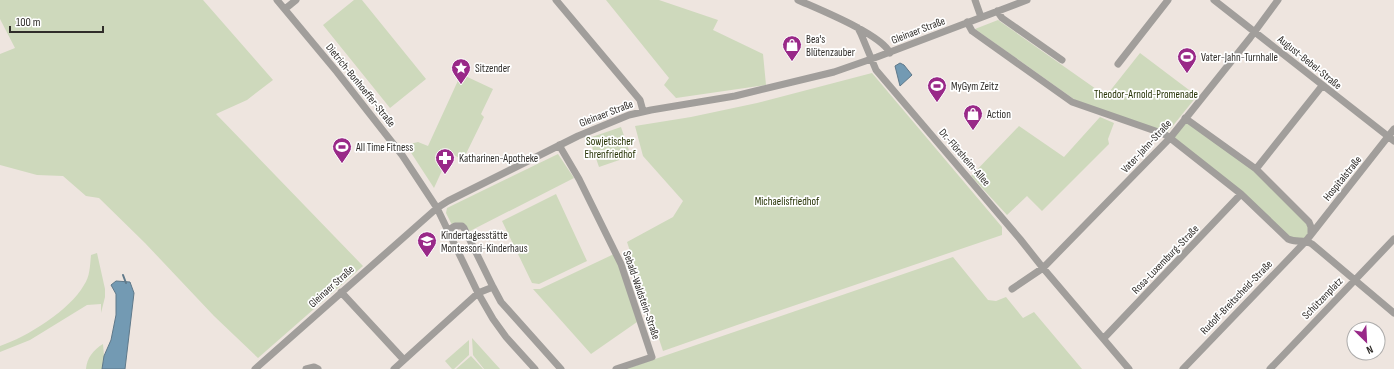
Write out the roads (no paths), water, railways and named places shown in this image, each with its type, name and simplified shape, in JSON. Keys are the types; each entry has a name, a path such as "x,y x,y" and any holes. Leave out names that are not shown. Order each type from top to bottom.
{"street":[{"name":"Dietrich-Bonhoeffer-Straße","path":"278,0 338,72 389,138 437,208 478,293 499,328 535,369"},
{"path":"285,9 296,0"},
{"path":"556,0 640,100 643,111"},
{"path":"798,0 866,32 888,48 890,53"},
{"path":"975,0 981,17"},
{"name":"Gleinaer Straße","path":"255,369 437,208 559,145 611,122 643,111 735,96 823,75 872,60 1027,0"},
{"path":"1118,64 1168,0"},
{"name":"August-Bebel-Straße","path":"1214,0 1391,139"},
{"name":"Vater-Jahn-Straße","path":"1012,290 1043,268 1170,138 1278,0"},
{"path":"997,11 1002,18 1062,60"},
{"path":"968,22 972,31 1072,102 1164,134 1241,194 1288,239 1294,242 1306,241 1312,244 1355,279 1394,239"},
{"name":"Dr.-Flörsheim-Allee","path":"858,28 862,34 876,70 1129,369"},
{"path":"1256,169 1322,86"},
{"path":"1185,118 1256,169 1309,222 1311,234"},
{"name":"Hospitalstraße","path":"1306,241 1391,139 1394,129"},
{"name":"Sebald-Waldstein-Straße","path":"559,145 579,179 621,264 652,357 616,369"},
{"name":"Rosa-Luxemburg-Straße","path":"1104,338 1241,194"},
{"path":"448,230 459,226 464,228 501,302 561,369"},
{"name":"Rudolf-Breitscheid-Straße","path":"1183,369 1306,241"},
{"name":"Schützenplatz","path":"1270,369 1355,279 1394,313"},
{"path":"394,369 478,293 493,287"},
{"path":"341,292 404,360"},
{"path":"306,369 318,369"}],"water":[{"path":"900,63 904,65 912,75 900,86 895,66"},
{"path":"116,281 130,282 134,293 125,369 102,369 104,356 111,340 116,315 116,294 111,285"}],"waterway":[{"path":"123,275 126,283"}],"place":[{"name":"Bea's Blütenzauber","path":"792,62"},
{"name":"Vater-Jahn-Turnhalle","path":"1187,74"},
{"name":"Sitzender","path":"461,85"},
{"name":"MyGym Zeitz","path":"937,103"},
{"name":"Action","path":"973,131"},
{"name":"All Time Fitness","path":"342,164"},
{"name":"Katharinen-Apotheke","path":"445,175"},
{"name":"Kindertagesstätte Montessori-Kinderhaus","path":"427,258"}],"park label":[{"name":"Theodor-Arnold-Promenade","path":"1146,94"},
{"name":"Sowjetischer Ehrenfriedhof","path":"610,147"},
{"name":"Michaelisfriedhof","path":"787,201"}]}
